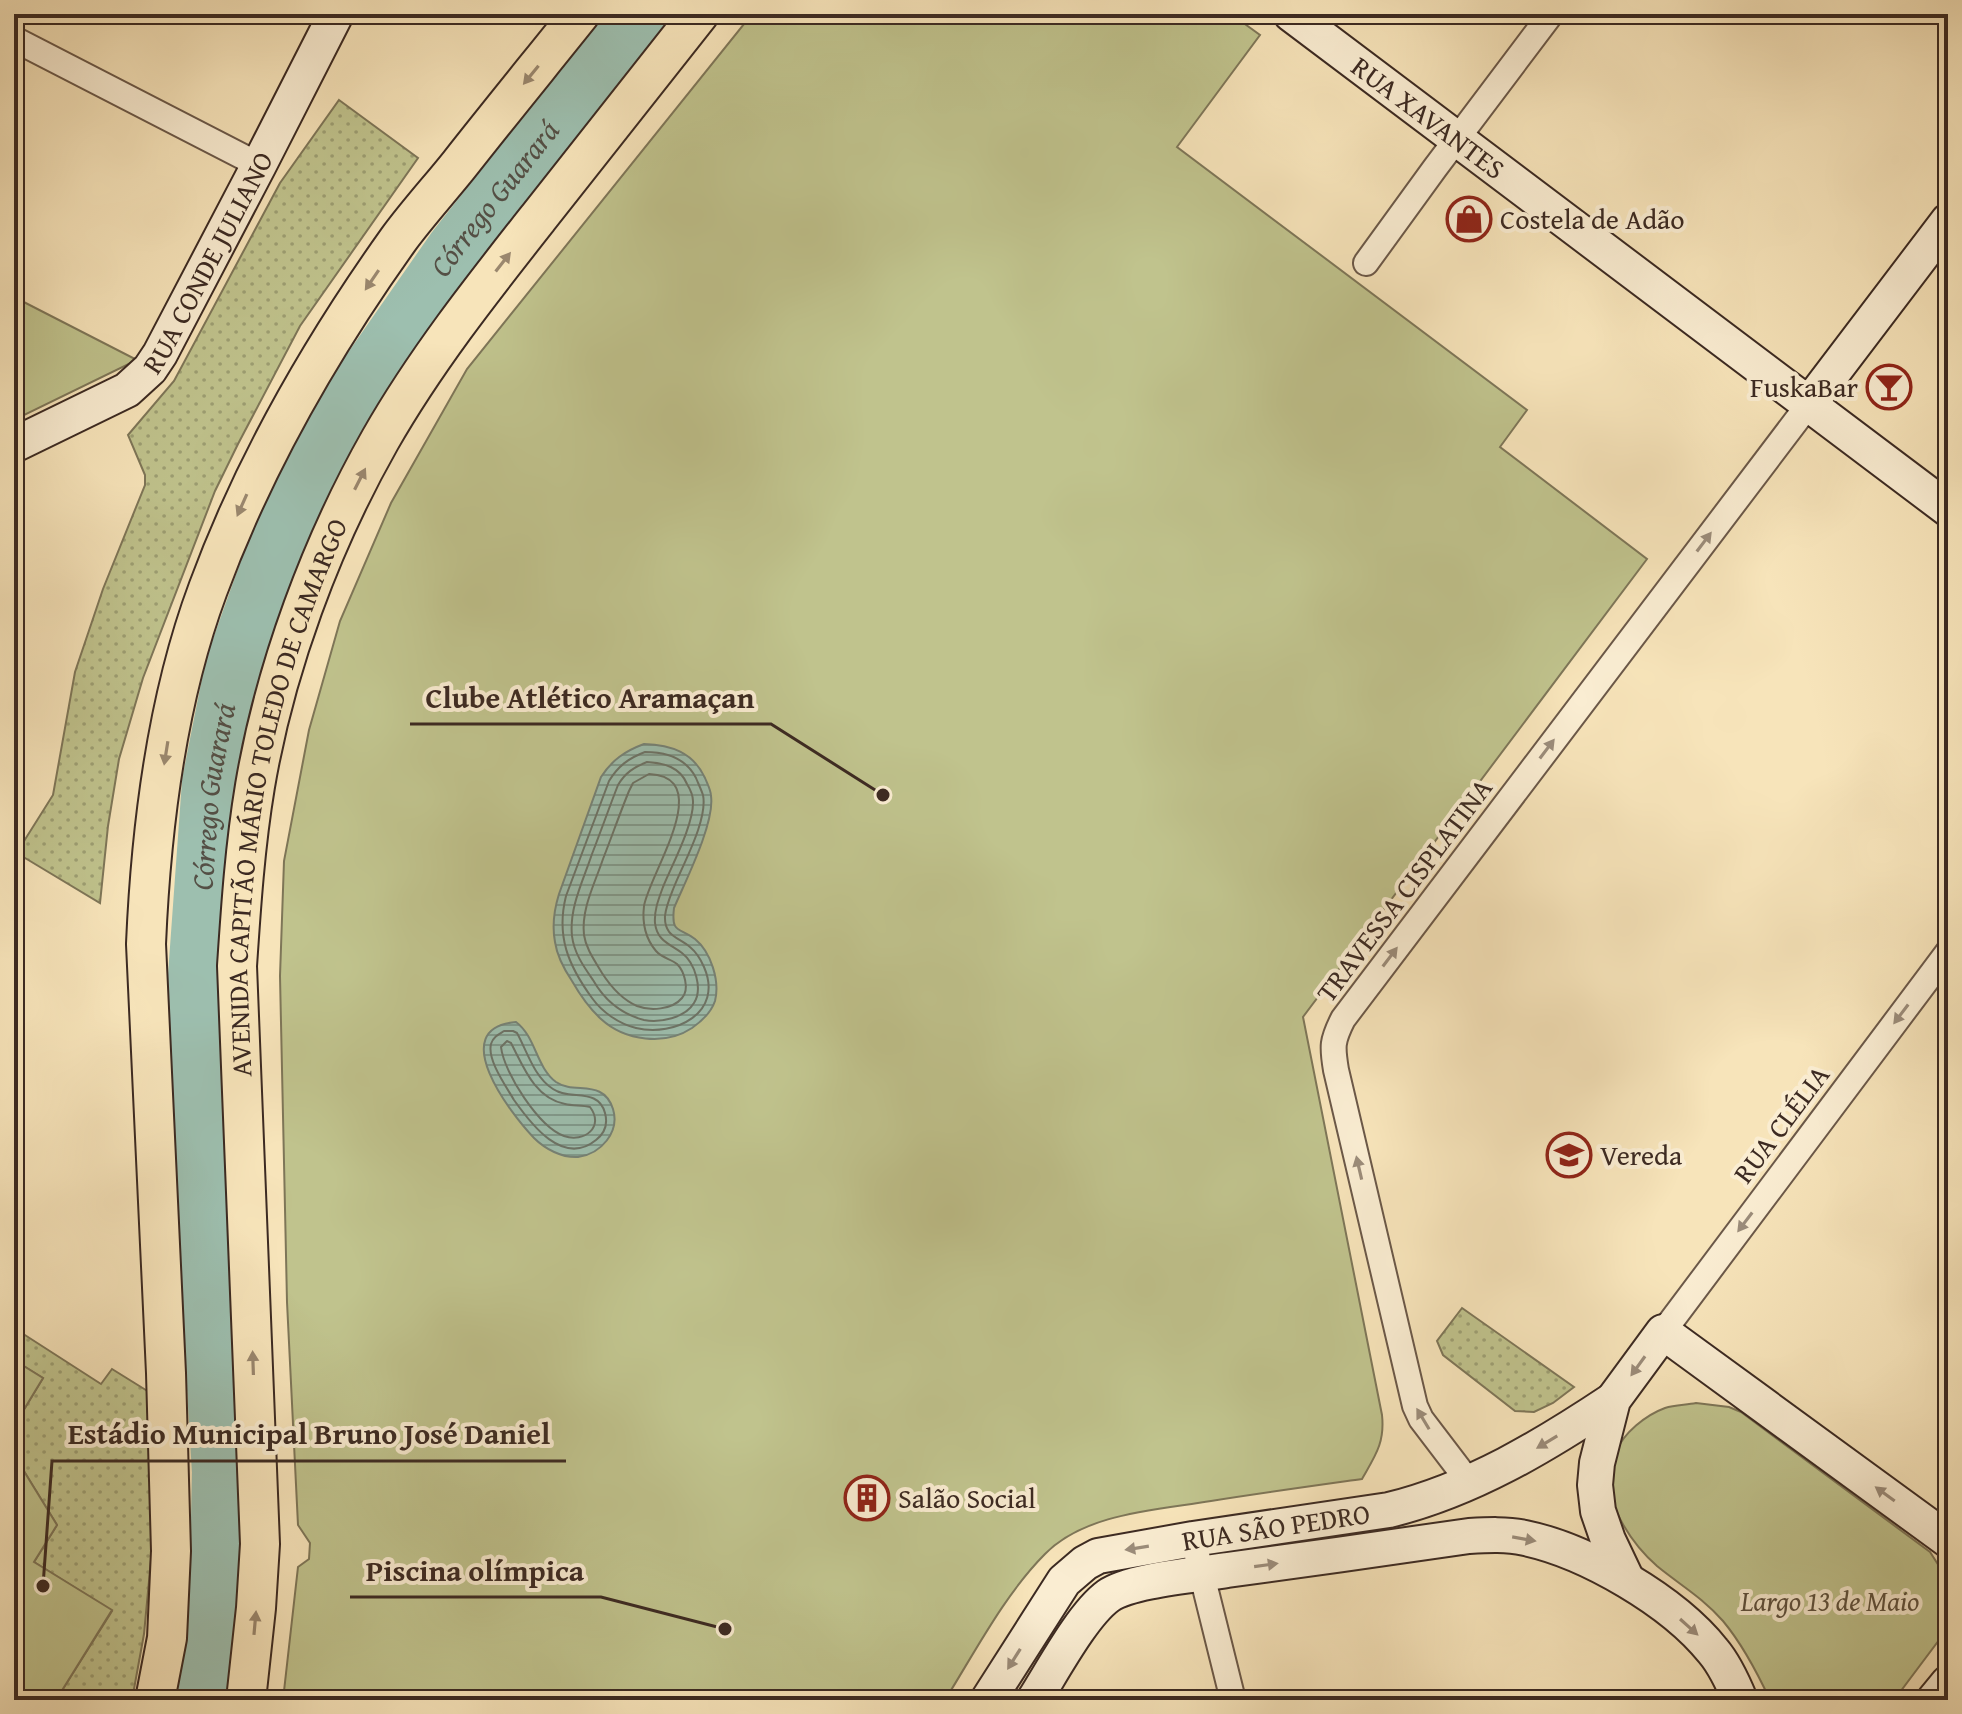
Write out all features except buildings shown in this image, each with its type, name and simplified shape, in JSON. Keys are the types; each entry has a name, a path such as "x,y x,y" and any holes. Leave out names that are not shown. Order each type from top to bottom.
{"main road":[{"path":"155,1700 167,1638 171,1551 146,944 149,878 160,791 170,731 190,649 207,590 241,506 280,426 327,346 399,239 580,14"},
{"name":"AVENIDA CAPITÃO MÁRIO TOLEDO DE CAMARGO","path":"246,1700 260,1544 237,966 242,875 256,784 276,695 304,607 338,522 380,440 428,363 482,289 699,14"}],"street":[{"name":"RUA CONDE JULIANO","path":"14,445 119,395 150,369 336,14"},
{"name":"RUA XAVANTES","path":"1291,14 1948,509"},
{"path":"1366,263 1551,14"},
{"path":"14,39 259,165"},
{"path":"1809,404 1948,221"},
{"name":"TRAVESSA CISPLATINA","path":"1469,1482 1421,1419 1415,1406 1336,1070 1333,1047 1336,1033 1343,1019 1809,404"},
{"name":"RUA CLÉLIA","path":"1663,1332 1948,952"},
{"path":"1740,1700 1714,1652 1689,1626 1627,1580 1598,1511 1595,1485 1597,1463 1613,1400 1663,1332 1948,1540"},
{"name":"RUA SÃO PEDRO","path":"988,1700 1064,1581 1098,1556 1389,1510 1415,1503 1469,1482 1528,1453 1613,1400"},
{"name":"RUA SÃO PEDRO","path":"1034,1700 1095,1608 1113,1593 1136,1585 1469,1536 1494,1535 1522,1537 1547,1544 1585,1558 1627,1580"},
{"path":"1193,1539 1233,1700"},
{"path":"1934,1700 1948,1683"}],"green space":[{"path":"752,14 1231,14 1260,35 1177,147 1527,410 1500,447 1647,559 1303,1017 1382,1415 1380,1441 1362,1479 1145,1511 1101,1522 1061,1540 1017,1587 945,1700 283,1700 298,1567 309,1559 310,1543 298,1525 287,1302 280,976 284,861 309,730 340,621 391,503 467,369"},
{"path":"339,100 418,158 300,326 215,491 143,678 119,759 100,903 25,858 14,874 14,857 53,795 75,672 103,589 145,485 145,475 128,435 174,381 280,183"},
{"path":"14,297 137,360 14,420"},
{"path":"1462,1308 1574,1387 1553,1403 1534,1412 1515,1411 1443,1355 1437,1341"},
{"path":"14,1328 101,1384 112,1369 149,1392 152,1549 144,1634 132,1700 56,1700 112,1611 34,1562 57,1525 14,1455 14,1426 43,1378 14,1360"},
{"path":"14,1360 43,1378 14,1426"},
{"name":"Largo 13 de Maio","path":"1696,1403 1729,1407 1741,1412 1930,1552 1948,1580 1948,1619 1942,1636 1894,1700 1770,1700 1749,1659 1723,1621 1657,1566 1631,1537 1617,1513 1610,1488 1610,1470 1619,1445 1650,1415 1665,1408"},
{"path":"14,1455 57,1525 34,1562 112,1610 56,1700 14,1700"}],"water":[{"path":"644,744 672,748 688,756 700,769 711,796 704,836 673,916 677,929 695,939 710,959 715,976 715,1001 706,1016 692,1028 658,1039 622,1032 597,1015 564,967 556,947 554,930 559,894 601,777 620,757"},
{"path":"516,1022 528,1036 549,1076 556,1082 563,1086 596,1090 608,1099 613,1109 614,1126 601,1147 578,1157 560,1154 534,1138 511,1110 489,1073 484,1055 485,1039 495,1028"}],"waterway":[{"name":"Córrego Guarará","path":"204,1700 217,1607 220,1472 195,989 210,782 233,666 277,543 340,413 455,248 640,14"}],"place":[{"name":"Costela de Adão","path":"1469,219"},
{"name":"FuskaBar","path":"1889,387"},
{"name":"Clube Atlético Aramaçan","path":"883,795"},
{"name":"Vereda","path":"1569,1155"},
{"name":"Salão Social","path":"867,1498"},
{"name":"Estádio Municipal Bruno José Daniel","path":"43,1586"},
{"name":"Piscina olímpica","path":"725,1629"}]}
